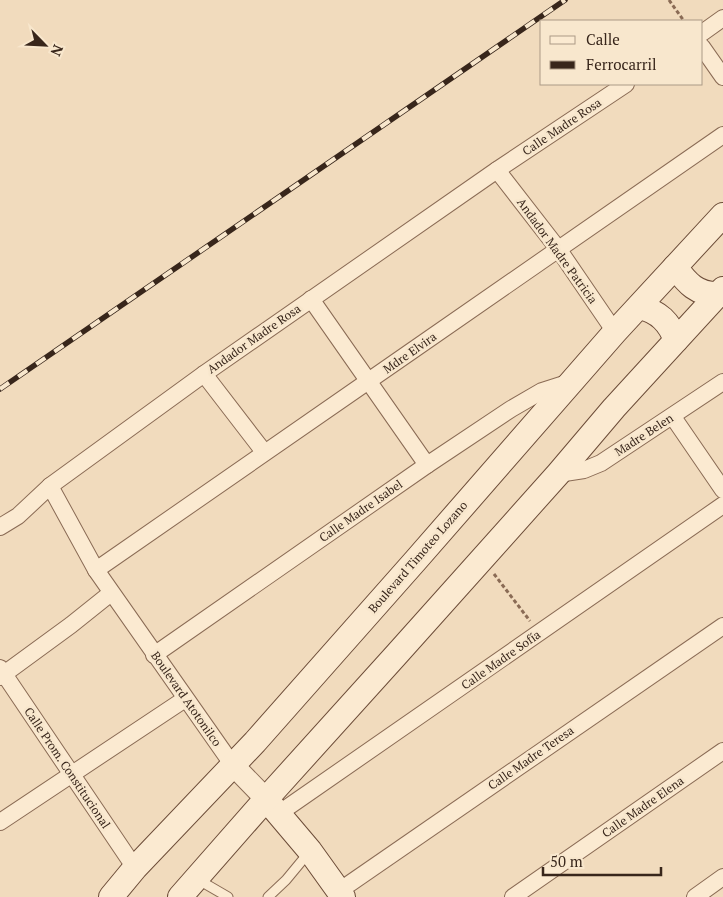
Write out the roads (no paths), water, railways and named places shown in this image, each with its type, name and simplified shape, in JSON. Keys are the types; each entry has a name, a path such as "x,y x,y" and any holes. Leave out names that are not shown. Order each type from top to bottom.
{"main road":[{"name":"Boulevard Timoteo Lozano","path":"111,897 135,868 254,742 339,648 615,332 723,215"},
{"path":"675,267 685,281 694,288 709,294 721,291"},
{"path":"180,897 197,878 272,806 398,654 481,558 721,291"},
{"path":"640,306 659,314 668,322 676,340"},
{"name":"Boulevard Atotonilco","path":"272,806 310,851 341,894"}],"street":[{"path":"703,32 723,18"},
{"path":"703,48 723,77"},
{"name":"Calle Madre Rosa","path":"497,170 624,85"},
{"name":"Mdre Elvira","path":"96,570 723,135"},
{"name":"Andador Madre Patricia","path":"497,170 558,250 615,332"},
{"name":"Andador Madre Rosa","path":"0,528 18,516 50,486 204,374 497,170"},
{"path":"311,299 427,465"},
{"path":"204,374 264,452"},
{"name":"Calle Madre Isabel","path":"154,654 427,465 542,391 575,380"},
{"name":"Madre Belen","path":"558,474 584,470 601,463 723,382"},
{"path":"672,417 723,490"},
{"name":"Boulevard Atotonilco","path":"50,486 96,570 185,699 232,764 272,806"},
{"name":"Calle Madre Sofía","path":"272,806 539,633 723,505"},
{"path":"2,673 112,593"},
{"name":"Calle Madre Teresa","path":"341,894 723,626"},
{"name":"Calle Prom. Constitucional","path":"2,673 135,868"},
{"path":"0,822 185,699"},
{"name":"Calle Madre Elena","path":"513,897 723,751"},
{"path":"694,897 723,877"}],"lane":[{"path":"268,897 286,880 310,851"},
{"path":"197,878 228,897"}],"railway":[{"path":"0,389 565,0"}]}
